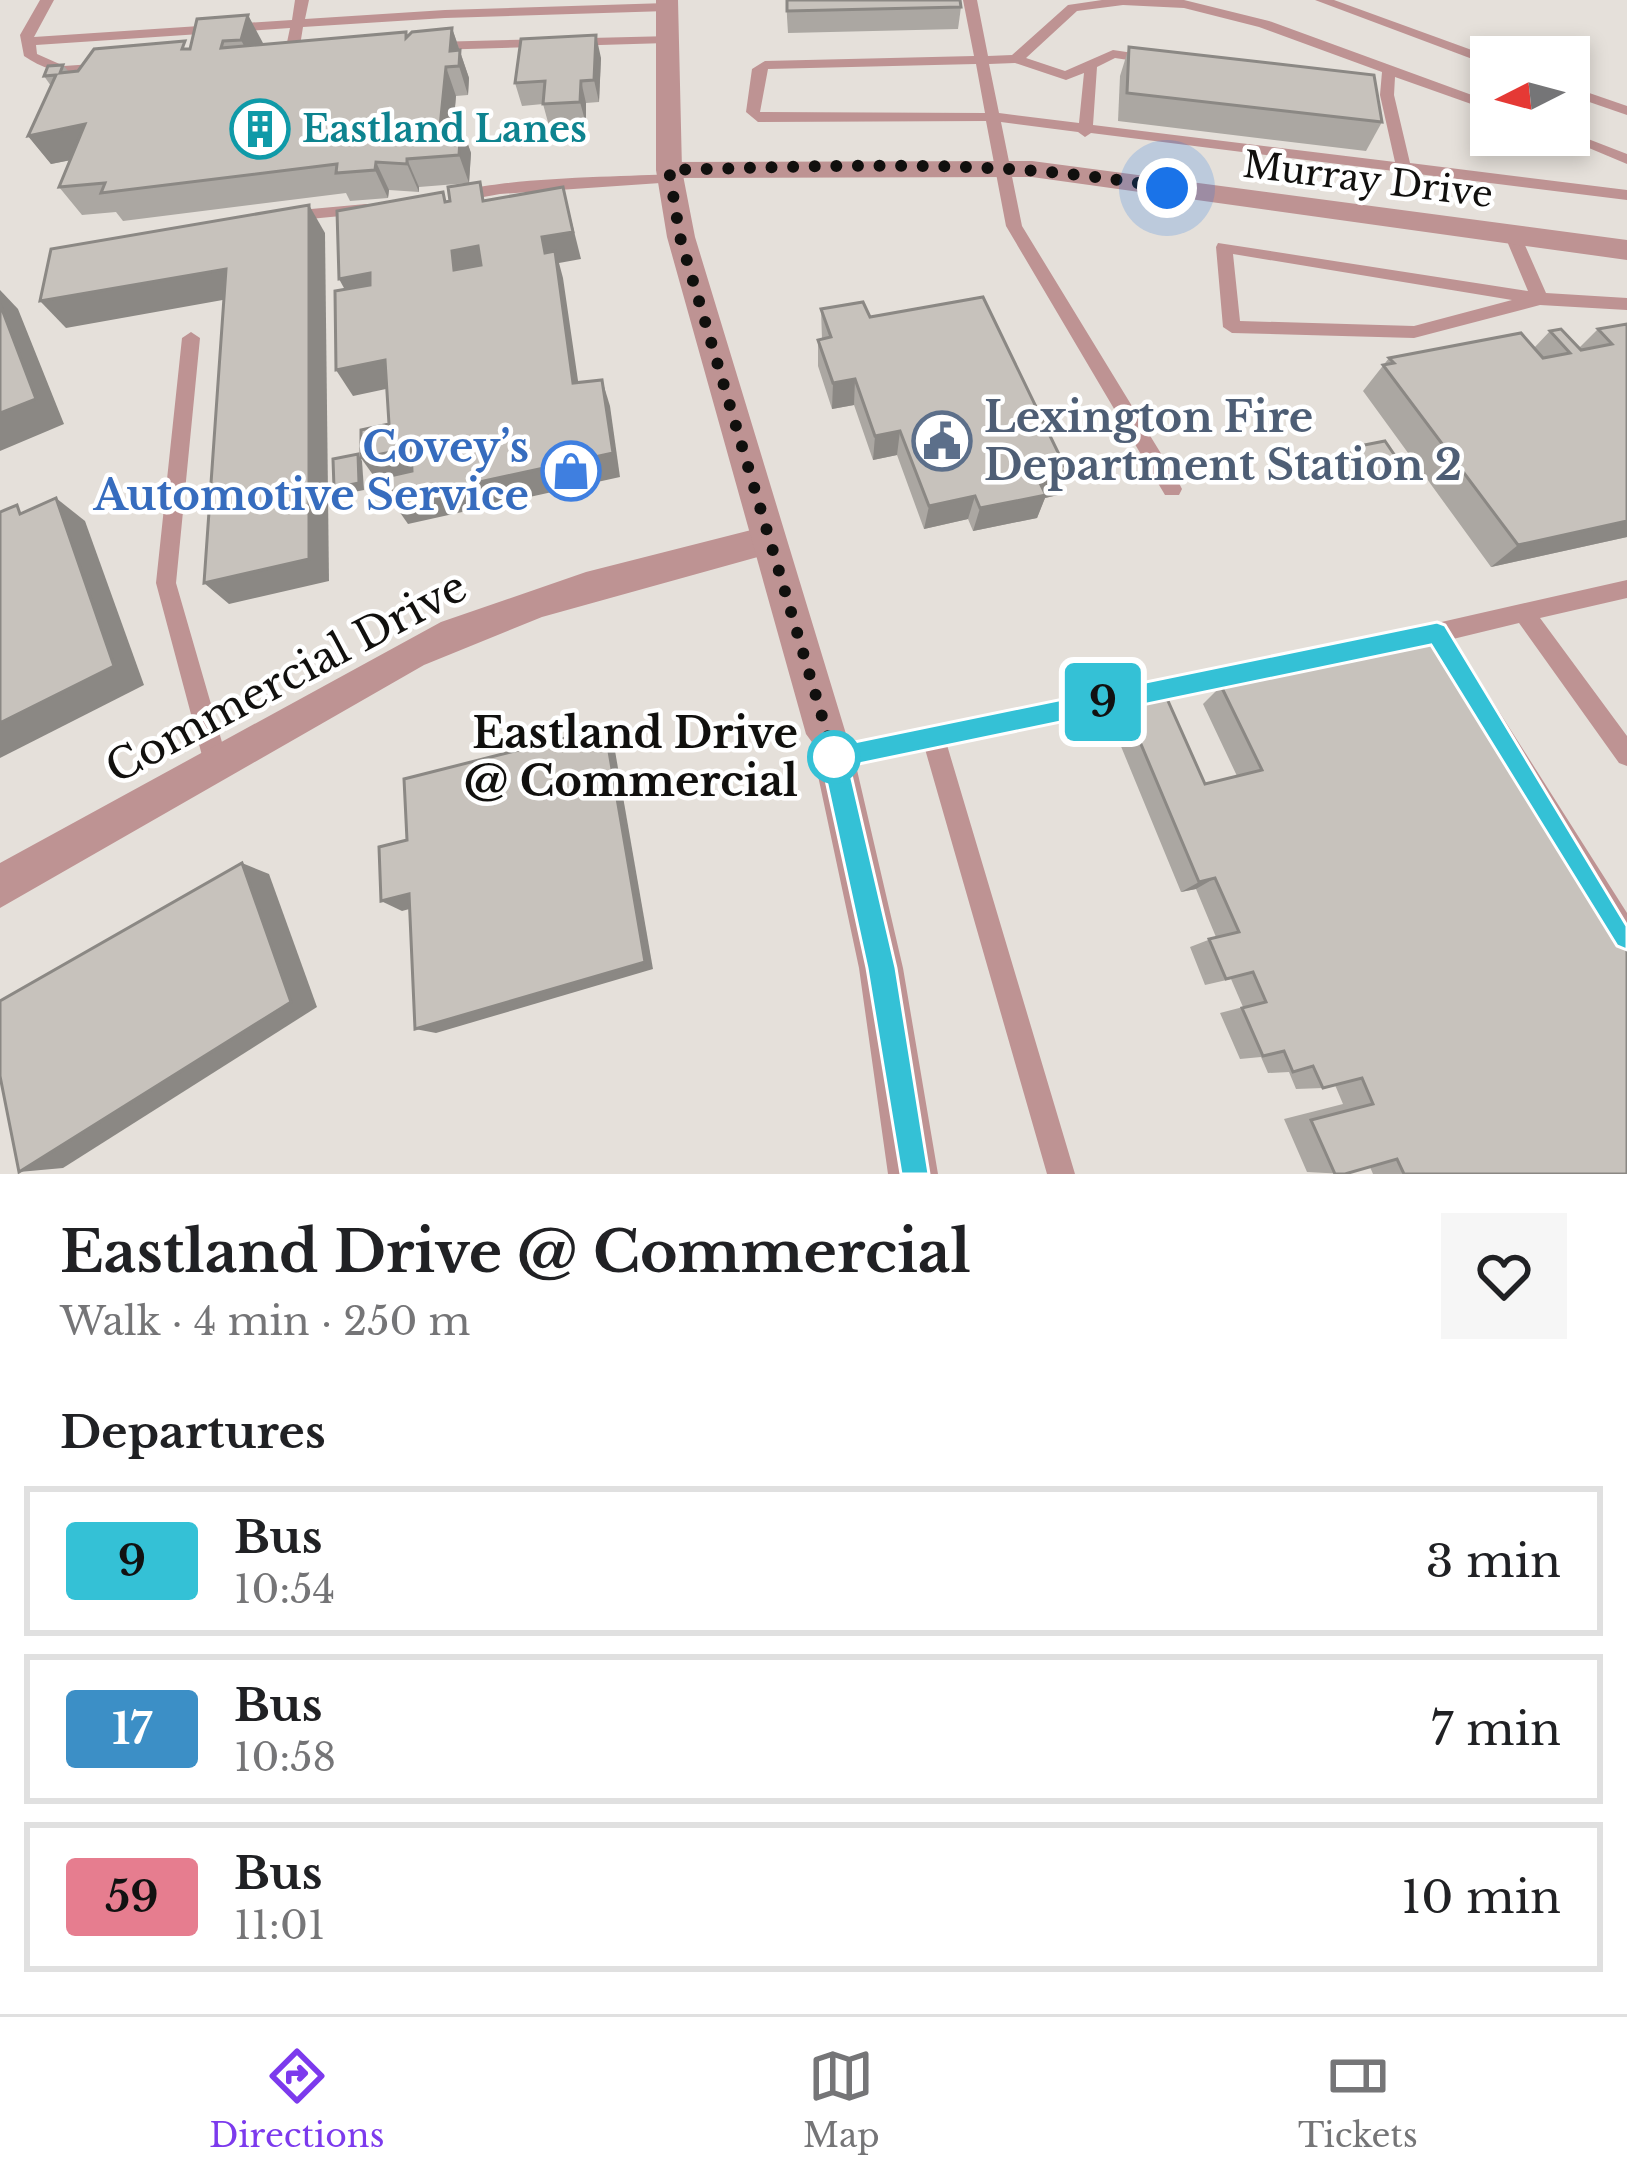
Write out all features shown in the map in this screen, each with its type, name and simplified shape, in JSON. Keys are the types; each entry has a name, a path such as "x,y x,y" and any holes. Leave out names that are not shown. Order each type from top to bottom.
{"street":[{"path":"667,3 670,175 680,237 830,746 881,968 913,1174"},
{"name":"Murray Drive","path":"670,175 1006,168 1627,250"},
{"name":"Commercial Drive","path":"0,886 476,622 558,593 767,541"}],"lane":[{"path":"47,0 28,41 31,56 62,70 125,66"},
{"path":"302,0 284,53 313,51"},
{"path":"970,0 1014,226 1172,489"},
{"path":"1322,0 1470,54"},
{"path":"1016,58 1073,8 1124,1 1184,4 1244,19 1470,98"},
{"path":"28,41 294,25 447,7 667,3"},
{"path":"582,41 584,5"},
{"path":"440,46 447,7"},
{"path":"418,47 667,39"},
{"path":"1179,64 1113,54 1066,76 1016,58 984,63 765,65 759,69 753,112 758,118 995,117 1085,132 1627,195"},
{"path":"1085,132 1091,68"},
{"path":"1389,68 1387,95 1404,170"},
{"path":"1365,91 1387,95"},
{"path":"1590,98 1627,111"},
{"path":"1590,145 1627,159"},
{"path":"444,200 500,189 670,175"},
{"path":"260,219 378,208"},
{"path":"1512,234 1540,299"},
{"path":"1540,299 1414,332 1232,327 1224,247 1540,299 1627,304"},
{"path":"191,338 166,583 216,763"},
{"path":"830,746 933,737 1627,589"},
{"path":"1525,613 1627,754"},
{"path":"1437,633 1627,936"},
{"path":"933,737 1060,1174"}],"building":[{"path":"787,0 960,0 961,7 787,11"},
{"name":"Eastland Lanes","path":"248,15 241,40 223,41 221,48 406,32 406,38 412,32 452,28 450,51 460,50 459,66 446,67 440,127 461,125 459,155 407,159 407,164 376,162 375,170 336,173 337,164 101,193 105,183 59,187 85,124 28,136 56,75 44,76 48,66 63,65 60,73 78,71 94,49 185,41 182,49 190,49 197,19"},
{"path":"596,35 594,80 581,81 580,102 543,104 545,81 515,83 521,39"},
{"path":"1129,47 1374,75 1382,122 1127,93"},
{"path":"480,182 483,201 563,187 573,232 542,237 545,253 555,251 573,383 602,380 613,453 392,501 390,476 412,471 411,448 361,458 361,430 389,424 385,360 336,370 335,291 370,285 370,273 339,279 337,211 443,192 445,202 450,201 448,187","holes":["478,246 481,265 454,270 452,251"]},
{"path":"309,205 309,559 204,583 226,269 40,301 51,249"},
{"path":"983,297 1067,471 1037,477 1046,495 980,508 975,496 929,506 900,431 875,436 855,379 833,383 818,340 831,337 821,309 863,302 870,317"},
{"path":"0,304 36,399 0,413"},
{"path":"1627,324 1627,521 1518,545 1383,365 1394,363 1389,358 1521,333 1543,358 1570,353 1550,331 1561,329 1581,350 1612,344 1598,329"},
{"path":"1385,441 1404,469 1373,475 1354,447"},
{"path":"358,454 359,483 334,488 333,459"},
{"path":"56,498 114,666 0,723 0,512 17,505 20,514"},
{"path":"1432,640 1627,948 1627,1174 1404,1174 1397,1159 1335,1174 1311,1120 1373,1104 1362,1078 1323,1088 1313,1066 1293,1072 1284,1051 1263,1056 1242,1008 1266,1002 1253,972 1226,979 1209,939 1239,932 1215,878 1199,882 1119,692 1160,683 1205,784 1262,770 1221,686"},
{"path":"605,728 645,962 415,1029 409,894 381,901 379,847 407,840 404,779"},
{"path":"242,863 291,1002 19,1172 0,1076 0,1001"}],"bus line":[{"name":"9","path":"913,1174 881,968 834,757 1437,633 1627,936"}],"place":[{"name":"Eastland Lanes","path":"260,129"},
{"name":"Lexington Fire Department Station 2","path":"942,441"},
{"name":"Covey’s Automotive Service","path":"571,471"},
{"name":"Eastland Drive @ Commercial","path":"834,757"}],"route":[{"path":"834,757 680,237 669,170 937,165 1032,169 1167,188"}]}
